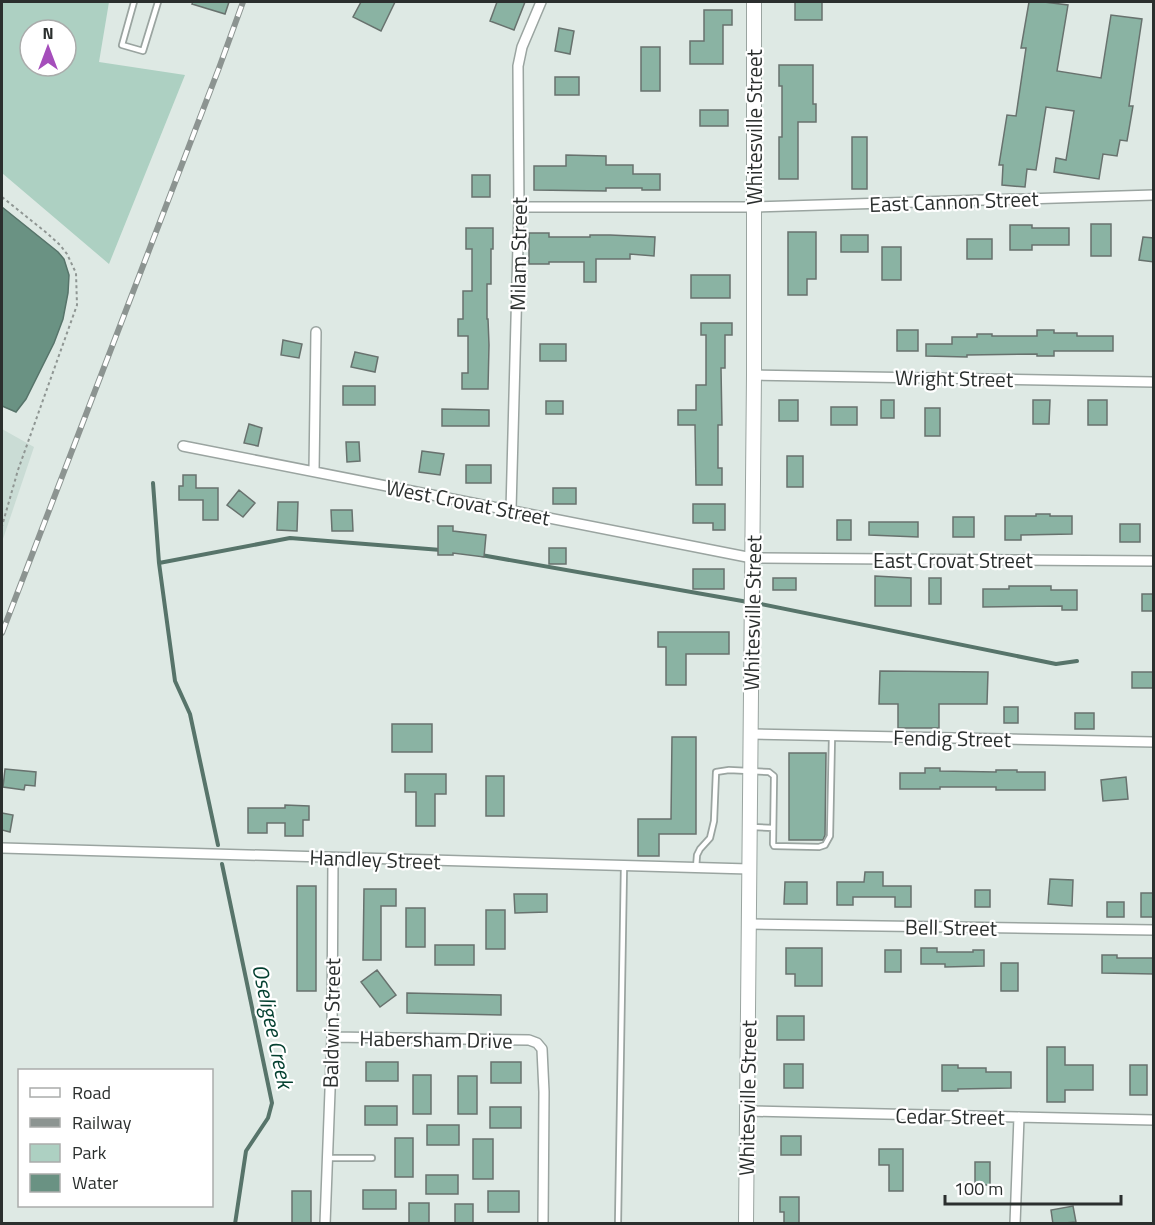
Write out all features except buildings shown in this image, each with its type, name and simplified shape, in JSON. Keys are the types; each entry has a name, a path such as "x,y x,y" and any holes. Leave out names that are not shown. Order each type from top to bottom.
{"main road":[{"name":"Whitesville Street","path":"746,1224 754,375 754,2"}],"street":[{"name":"Milam Street","path":"512,510 519,207 518,66 522,47 542,2"},
{"name":"East Cannon Street","path":"519,207 754,207 1154,195"},
{"path":"314,471 316,332"},
{"name":"Wright Street","path":"754,375 1154,382"},
{"name":"West Crovat Street","path":"183,446 752,558"},
{"name":"East Crovat Street","path":"752,558 1154,561"},
{"name":"Fendig Street","path":"750,734 1154,742"},
{"name":"Handley Street","path":"2,848 749,869"},
{"name":"Baldwin Street","path":"325,1224 332,1037 333,858"},
{"name":"Bell Street","path":"749,924 1154,930"},
{"name":"Habersham Drive","path":"332,1037 529,1040 537,1043 543,1049 543,1224"},
{"name":"Cedar Street","path":"747,1111 1154,1120"},
{"path":"1015,1224 1019,1117"}],"lane":[{"path":"134,2 122,45 143,51 158,2"},
{"path":"696,868 700,849 710,838 714,821 716,772 729,770 770,772 774,776 772,844 774,846 819,847 825,845 830,836 832,735"},
{"path":"749,827 773,828"},
{"path":"618,1224 624,866"},
{"path":"327,1158 372,1158"}],"path":[{"path":"2,197 48,234 68,254 76,273 77,305 21,460 2,526"}],"shaded area":[{"path":"2,429 34,447 2,542"}],"green space":[{"path":"2,2 109,2 99,62 185,75 109,264 2,173"}],"water":[{"path":"2,207 58,252 64,259 69,275 63,319 54,343 26,399 16,412 2,406"}],"waterway":[{"name":"Oseligee Creek","path":"153,483 159,563 175,681 190,714 218,845"},
{"path":"159,563 290,538 441,550"},
{"path":"481,555 748,602"},
{"path":"756,603 1056,664 1077,661"},
{"name":"Oseligee Creek","path":"222,864 272,1103 268,1118 246,1151 235,1224"}],"railway":[{"path":"2,633 243,2"}]}
